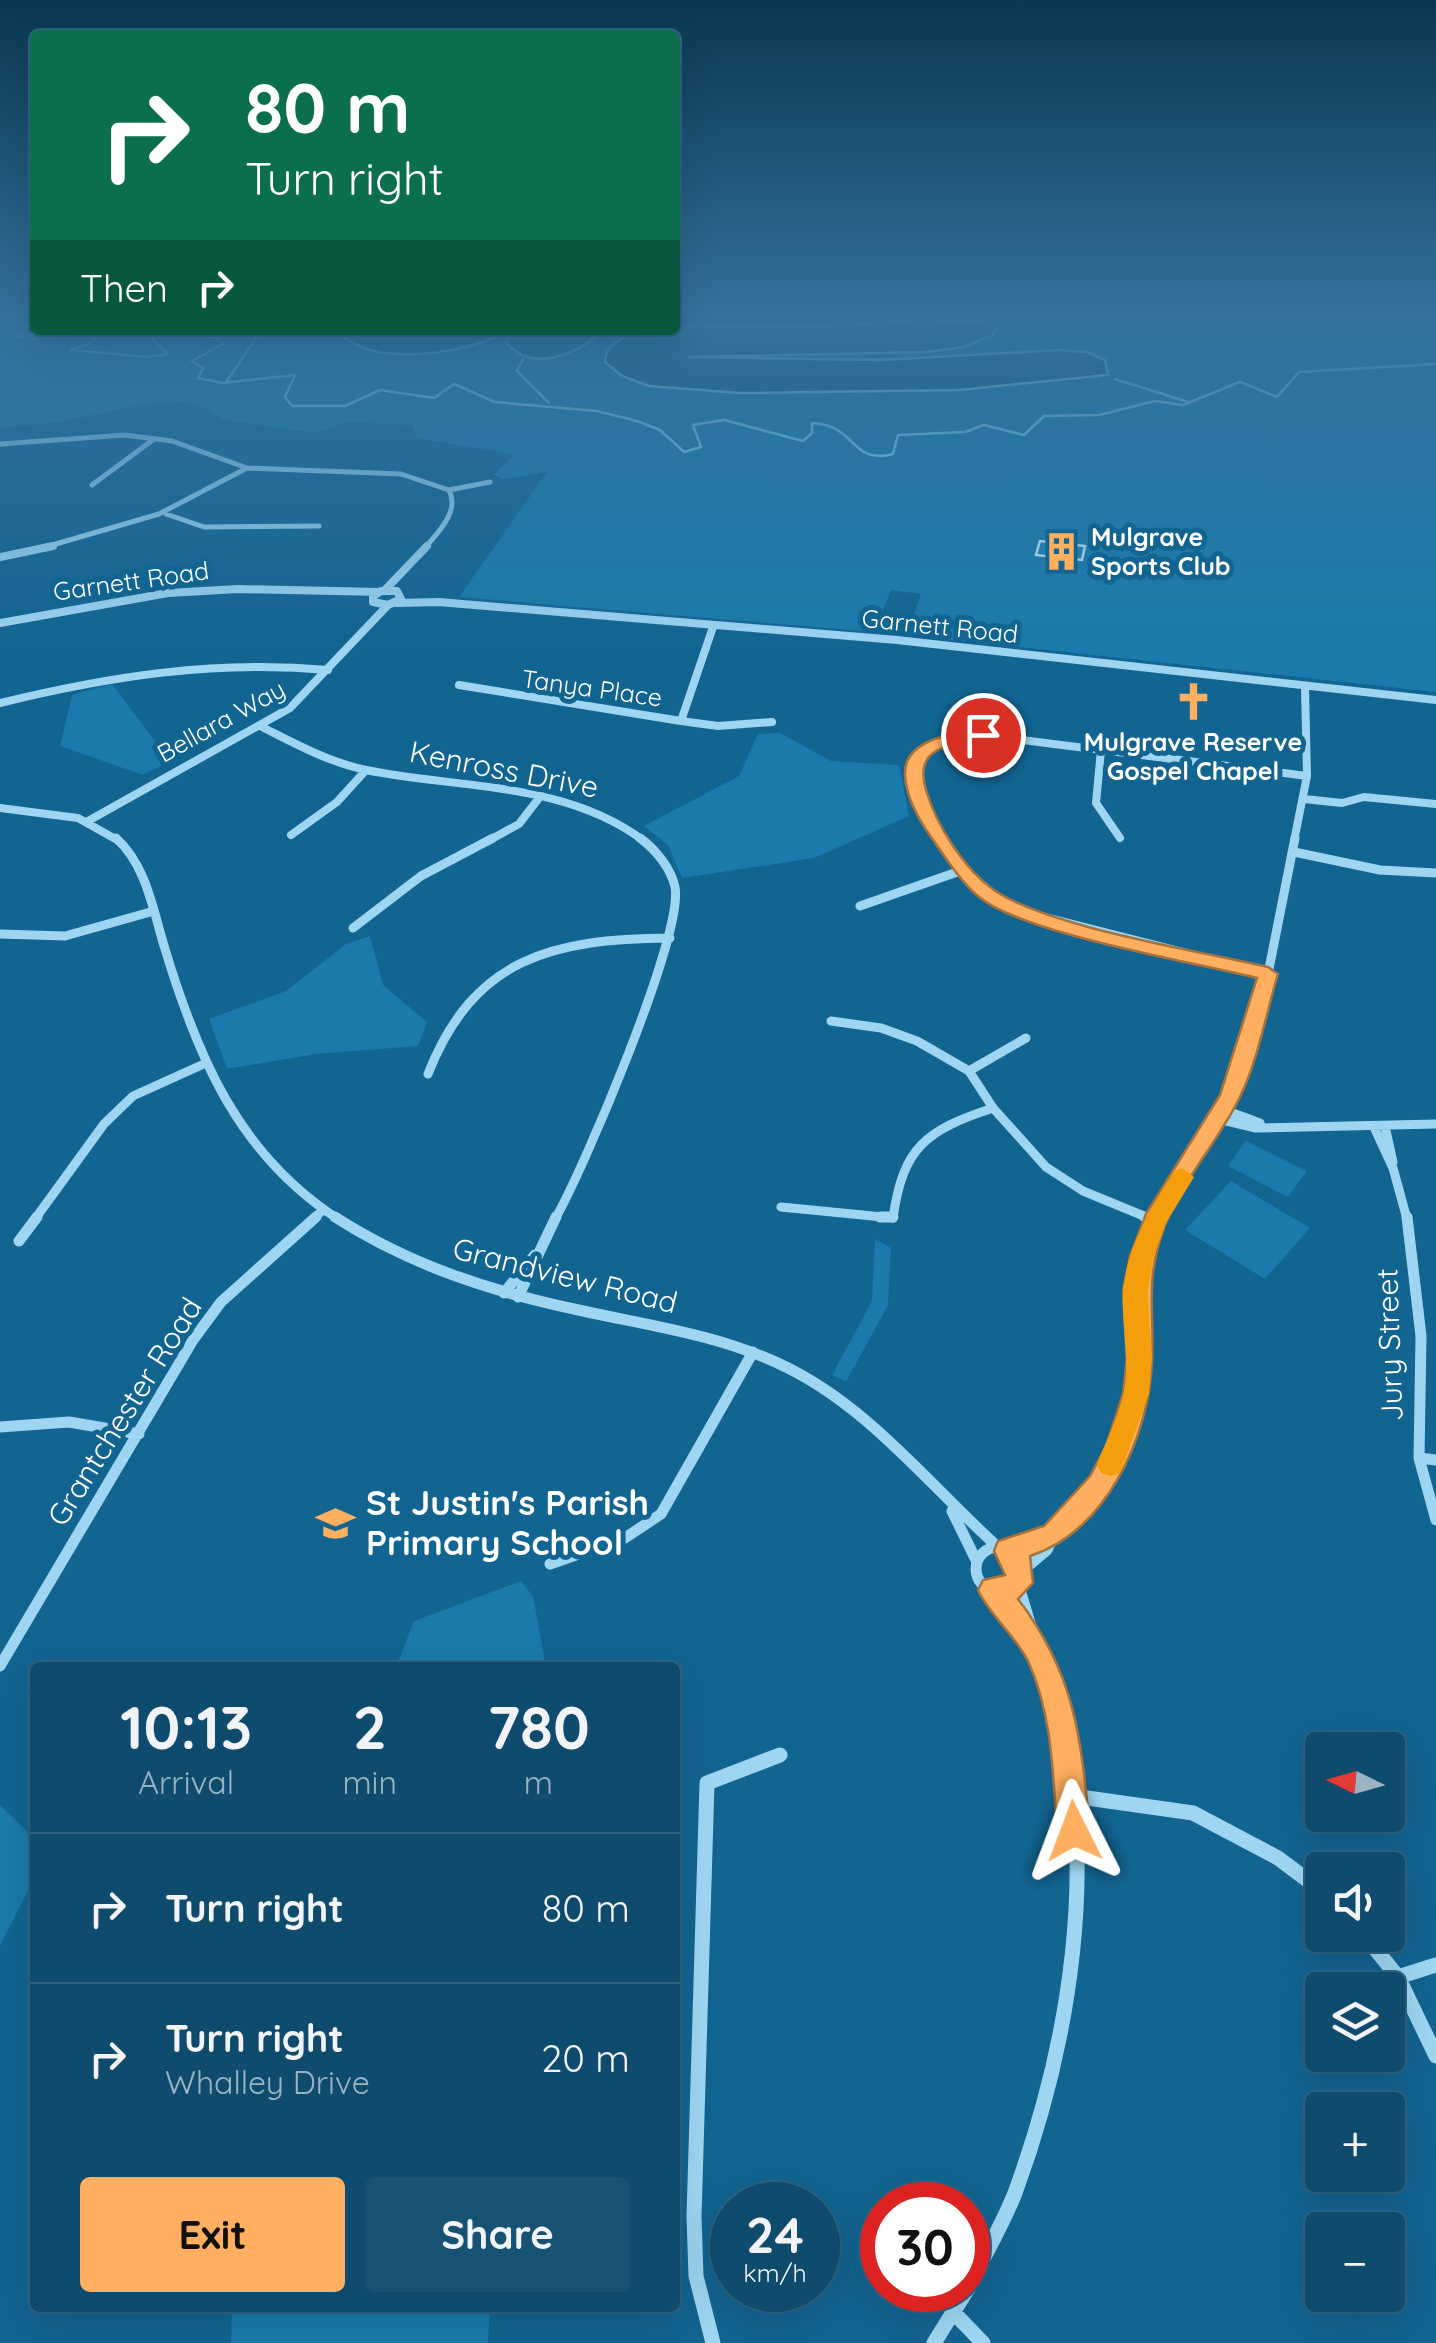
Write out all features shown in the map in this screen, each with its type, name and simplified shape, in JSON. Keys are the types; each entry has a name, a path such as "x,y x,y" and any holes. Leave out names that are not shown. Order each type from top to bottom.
{"street":[{"path":"0,444 90,435 154,439 247,468 401,474 449,490 490,482"},
{"path":"92,485 154,439"},
{"path":"0,558 92,538 166,514 247,468"},
{"path":"373,602 401,577 450,513 454,500 449,490"},
{"path":"166,514 184,524 204,527 319,526"},
{"path":"396,598 401,577"},
{"name":"Garnett Road","path":"0,623 168,593 238,589 382,591 396,598"},
{"name":"Garnett Road","path":"329,592 373,602 396,598 896,640 1436,700"},
{"name":"Bellara Way","path":"91,822 307,695 370,618 396,598"},
{"name":"Bellara Way","path":"370,618 373,602"},
{"name":"Tanya Place","path":"458,685 680,721 713,627"},
{"path":"0,703 179,664 246,662 328,670"},
{"path":"993,1590 1007,1590 1047,1550 1054,1536 1099,1485 1124,1432 1136,1394 1140,1358 1136,1291 1155,1221 1220,1114 1268,974 1304,798 1305,688"},
{"path":"680,721 718,726 772,722"},
{"name":"Kenross Drive","path":"260,726 326,759 366,770 570,802 614,818 659,851 677,889 678,913 670,938 576,1180 518,1297"},
{"path":"1268,974 1011,909 963,870 926,816 913,775 916,761 928,748 959,737 983,735 1306,776"},
{"path":"1100,750 1096,803 1120,838"},
{"path":"291,835 337,802 366,770"},
{"path":"1304,798 1342,803 1364,797 1436,804"},
{"path":"353,928 421,876 519,824 539,798"},
{"name":"Grandview Road","path":"0,808 62,812 91,822 133,854 206,1063 224,1102 251,1142 323,1210 407,1259 504,1293 706,1336 790,1369 856,1412 949,1506 1003,1549"},
{"path":"1294,852 1380,870 1436,873"},
{"path":"860,906 927,879 963,870"},
{"path":"0,934 65,936 154,911"},
{"path":"428,1074 448,1020 489,980 577,943 603,938 670,938"},
{"path":"831,1021 881,1028 917,1041 970,1071 993,1108 1046,1166 1083,1191 1155,1221"},
{"path":"970,1071 1026,1038"},
{"path":"19,1241 118,1110 133,1096 206,1063"},
{"path":"781,1207 893,1218 903,1162 917,1146 949,1122 993,1108"},
{"path":"1220,1114 1270,1127 1436,1124"},
{"name":"Jury Street","path":"1379,1127 1410,1229 1421,1336 1419,1458 1436,1520"},
{"name":"Grantchester Road","path":"0,1666 193,1340 221,1302 323,1210"},
{"name":"Kenross Drive","path":"504,1293 536,1254"},
{"path":"550,1564 625,1538 662,1514 753,1352"},
{"path":"0,1428 68,1422 139,1434"},
{"path":"1419,1458 1436,1460"},
{"name":"Grandview Road","path":"949,1506 976,1560"},
{"path":"1037,1648 976,1574 976,1560 987,1549 1003,1549 1054,1536"},
{"path":"990,2244 1014,2195 1053,2068 1076,1934 1073,1796 1065,1739 1020,1577 1003,1549"},
{"path":"713,2343 696,2276 694,2216 707,1782 780,1755"},
{"path":"1073,1796 1192,1812 1278,1858 1305,1878"},
{"path":"1378,1952 1394,1972"},
{"path":"1405,1975 1436,1965"},
{"path":"1405,1992 1436,2056"},
{"path":"934,2343 955,2314 983,2343"}],"shaded area":[{"path":"414,430 1436,430 1436,692 907,635 921,594 891,590 874,632 459,597 547,472 503,479 494,475 514,455 417,438"},
{"path":"112,684 170,761 143,775 60,746 72,695"},
{"path":"780,733 831,761 899,765 909,816 814,858 682,878 668,845 644,826 739,776 758,734"},
{"path":"370,936 383,985 427,1022 418,1046 316,1054 227,1069 209,1019 286,991 346,944"},
{"path":"1246,1141 1307,1171 1288,1197 1228,1166"},
{"path":"1231,1181 1310,1228 1265,1279 1185,1230"},
{"path":"875,1239 891,1248 888,1305 846,1382 832,1375 872,1301"},
{"path":"521,1581 533,1596 545,1662 398,1662 414,1621"},
{"path":"0,1805 30,1834 30,1887 0,1946"},
{"path":"232,2312 490,2312 488,2343 231,2343"}],"building":[{"name":"Mulgrave Sports Club","path":"1040,541 1085,546 1082,560 1036,555"}],"waterway":[{"path":"660,430 684,452 701,447 695,430"},
{"path":"763,430 803,441 812,430"},
{"path":"838,430 860,450 879,456 893,454 898,435 970,430"},
{"path":"1005,430 1024,435 1029,430"}],"slow traffic":[{"path":"1111,1464 1136,1394 1140,1358 1136,1291 1142,1256 1155,1221 1182,1177"}],"place":[{"name":"Mulgrave Sports Club","path":"1061,551"},
{"name":"Mulgrave Reserve Gospel Chapel","path":"1193,701"},
{"name":"St Justin's Parish Primary School","path":"336,1523"}],"route":[{"path":"983,735 941,741 928,748 916,761 913,775 926,816 963,870 988,895 1011,909 1040,919 1268,974 1230,1095 1155,1221 1142,1256 1136,1291 1140,1358 1136,1394 1118,1449 1099,1485 1054,1536 1008,1551 1020,1566 1018,1583 1007,1590 993,1590 1037,1648 1049,1677 1065,1739 1074,1831"}]}
